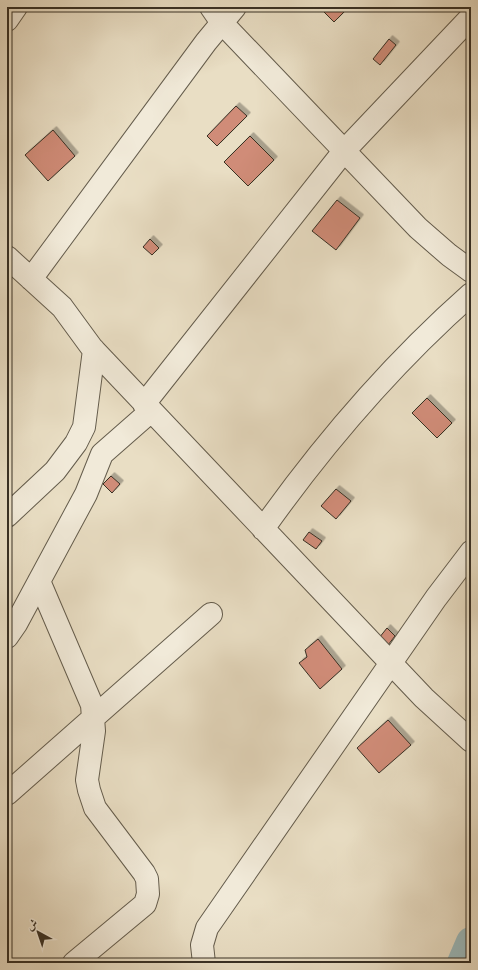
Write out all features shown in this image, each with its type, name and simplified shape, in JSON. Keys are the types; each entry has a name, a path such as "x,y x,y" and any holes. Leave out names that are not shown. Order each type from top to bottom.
{"street":[{"path":"7,20 16,7"},
{"path":"31,279 222,12 344,151 433,242 471,271"},
{"path":"7,637 16,624 93,479 102,454 148,407 344,151 471,17"},
{"path":"7,257 62,307 94,350 391,664 424,698 471,741"},
{"path":"263,529 319,454 354,412 413,348 471,294"},
{"path":"7,516 55,471 76,443 84,427 94,350"},
{"path":"204,963 202,945 207,928 436,598 471,552"},
{"path":"39,581 88,693 94,716 93,745 87,769 87,780 91,799 95,808 147,879 148,894 145,904 74,963"},
{"path":"7,794 211,614"}],"building":[{"path":"319,7 349,7 334,22"},
{"path":"389,39 396,45 380,65 373,59"},
{"path":"236,106 247,116 217,146 207,136"},
{"path":"53,130 75,156 48,181 25,155"},
{"path":"250,136 274,160 248,186 224,162"},
{"path":"337,200 360,218 336,250 312,231"},
{"path":"150,239 159,248 152,255 143,247"},
{"path":"427,398 452,423 437,438 412,413"},
{"path":"111,476 120,484 112,493 103,484"},
{"path":"336,489 351,501 336,519 321,506"},
{"path":"309,532 322,541 316,549 303,540"},
{"path":"387,628 395,636 388,645 379,638"},
{"path":"318,639 342,669 320,689 299,663 307,657 305,650"},
{"path":"388,720 411,745 379,773 357,748"}],"waterway":[{"path":"462,963 471,942"}]}
